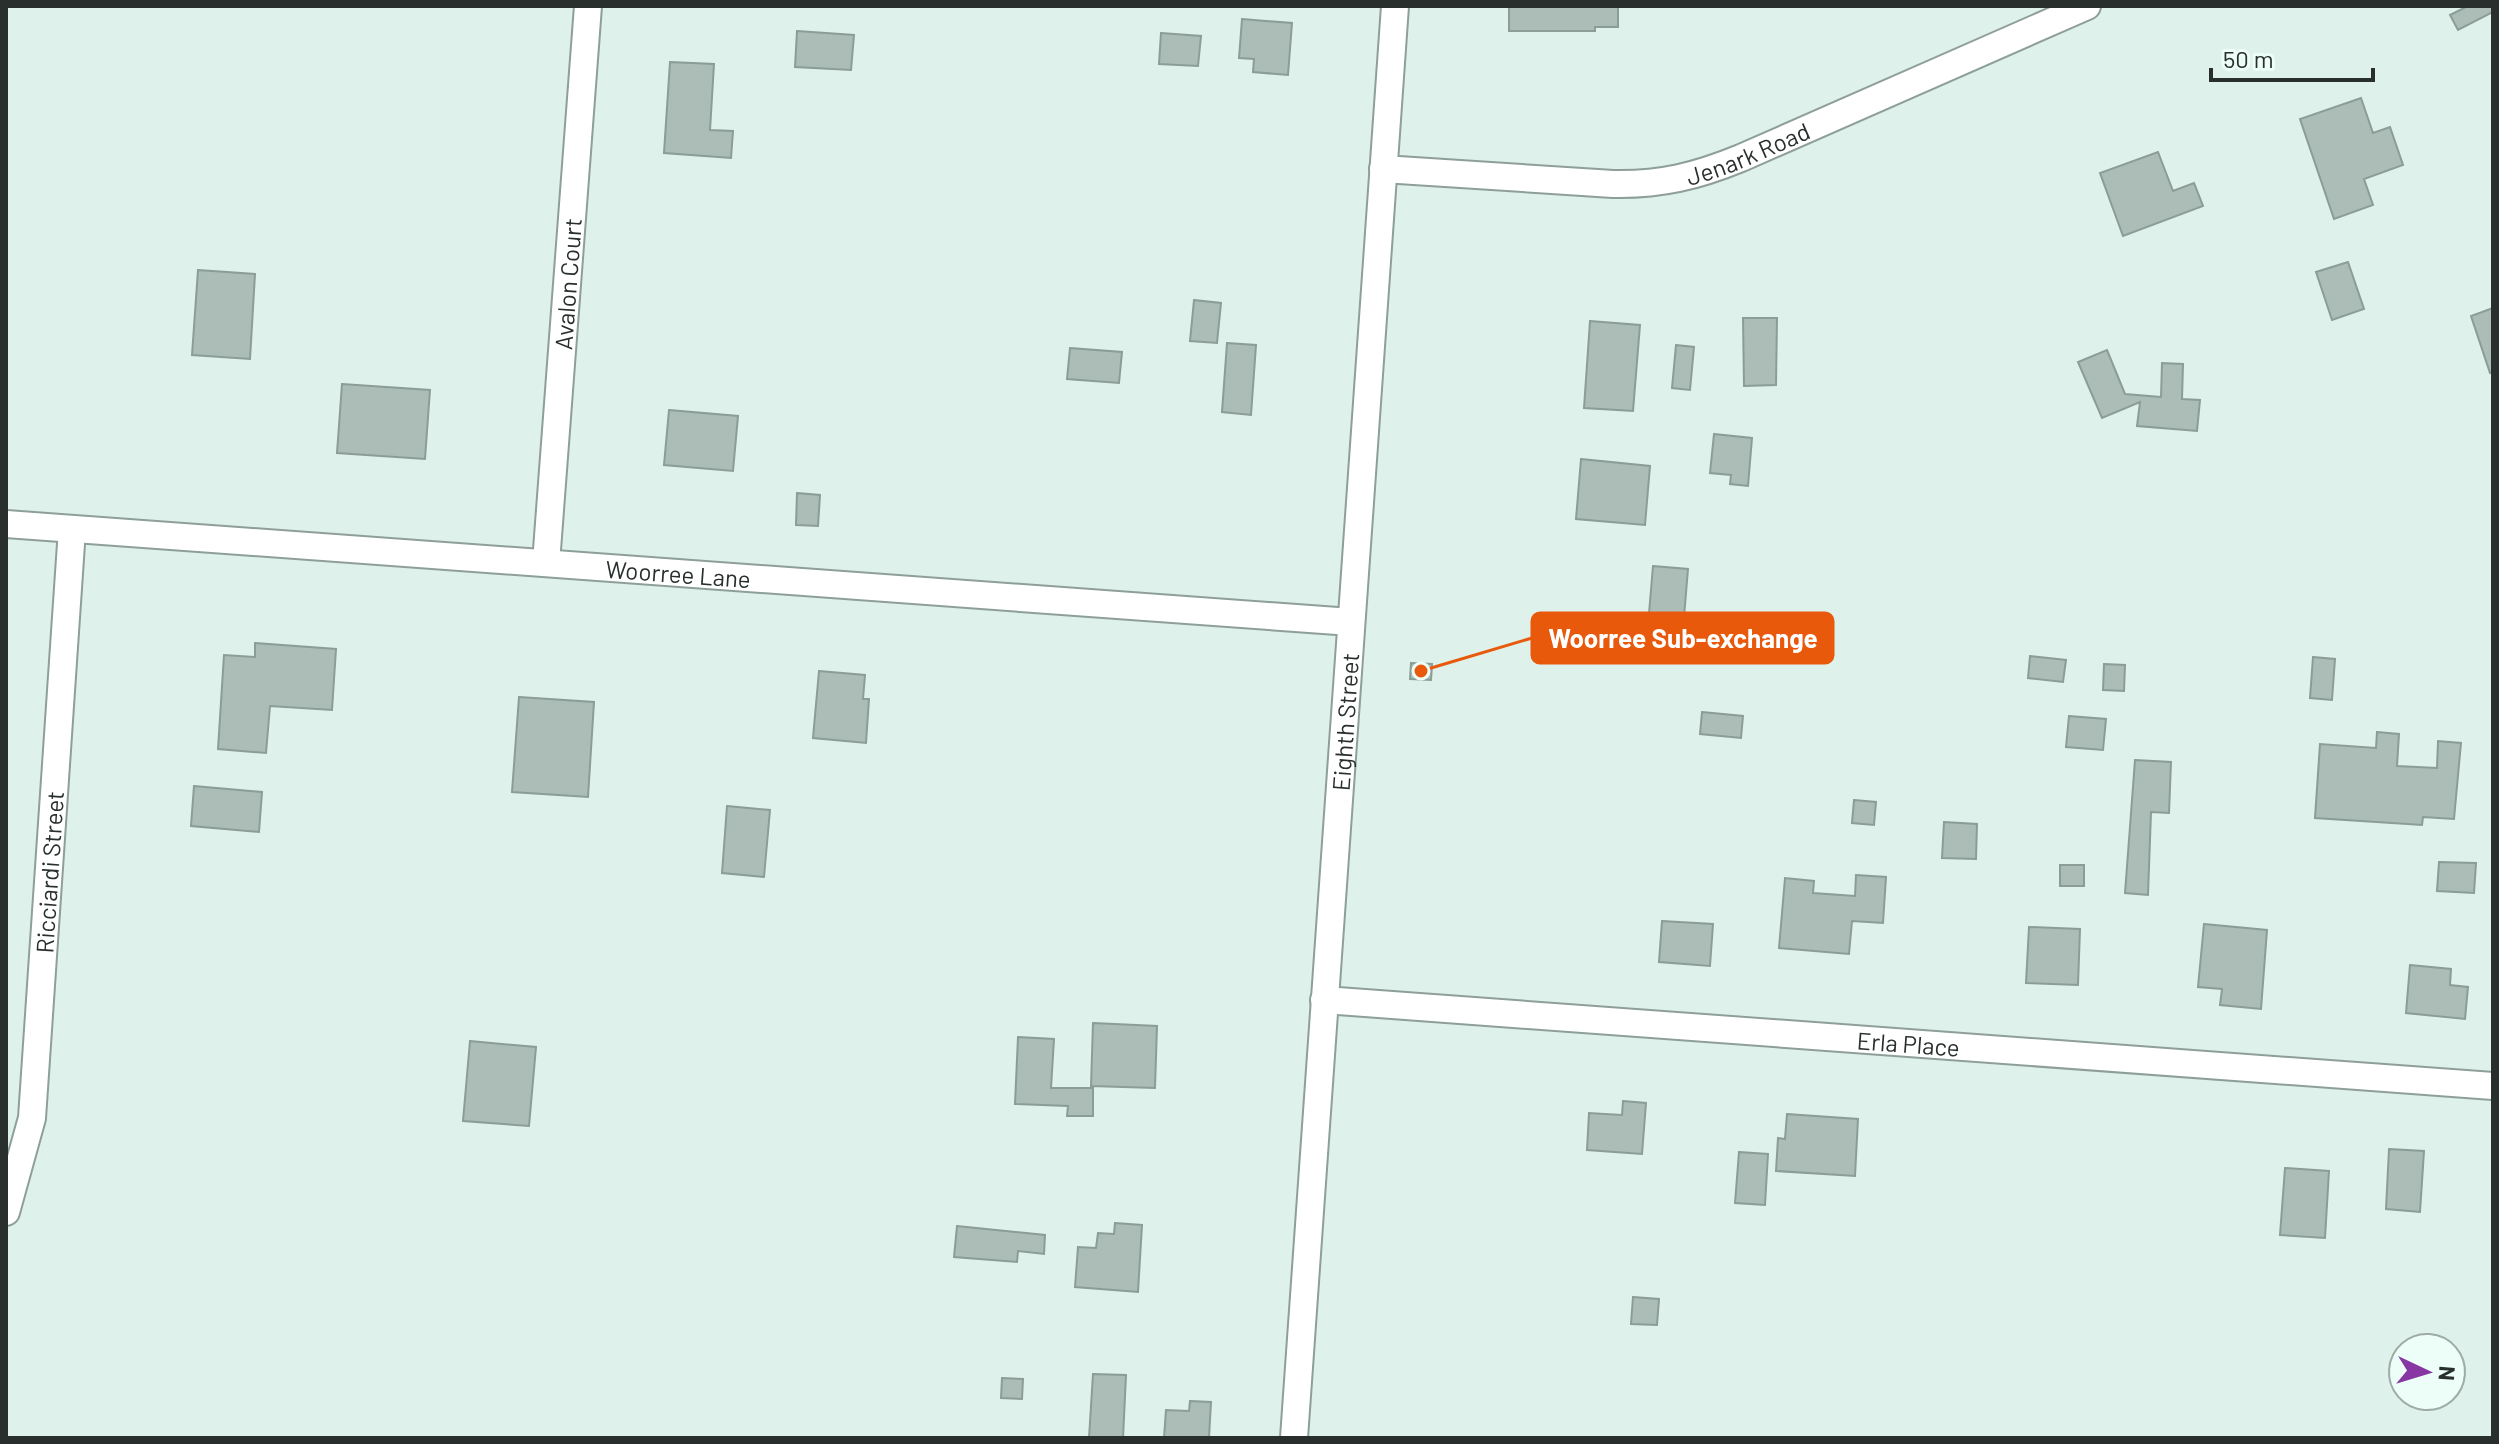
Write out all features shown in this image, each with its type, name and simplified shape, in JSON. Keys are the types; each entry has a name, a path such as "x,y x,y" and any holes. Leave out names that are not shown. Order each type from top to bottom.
{"street":[{"name":"Avalon Court","path":"546,563 588,6"},
{"name":"Eighth Street","path":"1294,1438 1395,6"},
{"name":"Jenark Road","path":"1383,169 1645,185 1679,179 1741,158 2087,6"},
{"name":"Woorree Lane","path":"6,524 1351,622"},
{"name":"Ricciardi Street","path":"6,1212 32,1118 72,529"},
{"name":"Erla Place","path":"1324,1000 2493,1086"}],"building":[{"path":"1509,6 1618,6 1618,27 1595,27 1595,31 1509,31"},
{"path":"2468,6 2493,6 2493,12 2458,30 2450,15"},
{"path":"1242,19 1292,23 1288,75 1253,72 1254,59 1239,58"},
{"path":"797,31 854,35 851,70 795,67"},
{"path":"1161,33 1201,36 1198,66 1159,64"},
{"path":"670,62 714,64 710,130 733,131 731,158 664,153"},
{"path":"2361,98 2373,133 2390,127 2403,165 2364,179 2373,205 2334,219 2300,119"},
{"path":"2158,152 2173,191 2194,183 2203,206 2123,236 2100,173"},
{"path":"2348,262 2364,309 2332,320 2316,272"},
{"path":"198,270 255,274 250,359 192,355"},
{"path":"1194,300 1221,303 1217,343 1190,341"},
{"path":"2493,308 2493,372 2490,373 2471,316"},
{"path":"1743,318 1777,318 1776,385 1744,386"},
{"path":"1590,321 1640,325 1633,411 1584,408"},
{"path":"1227,343 1256,345 1251,415 1222,412"},
{"path":"1676,345 1694,347 1690,390 1672,388"},
{"path":"1070,348 1122,352 1119,383 1067,379"},
{"path":"2107,350 2125,394 2161,397 2162,363 2183,364 2182,399 2200,400 2197,431 2137,426 2140,402 2102,418 2078,362"},
{"path":"342,384 430,390 425,459 337,453"},
{"path":"669,410 738,416 733,471 664,465"},
{"path":"1714,434 1752,438 1748,486 1730,484 1731,475 1710,473"},
{"path":"1581,459 1650,466 1645,525 1576,519"},
{"path":"797,493 820,495 818,526 796,525"},
{"path":"1653,566 1688,569 1683,629 1648,625"},
{"path":"255,643 336,649 332,710 270,706 266,753 218,749 224,655 255,657"},
{"path":"2030,656 2066,660 2063,682 2028,678"},
{"path":"2313,657 2335,659 2332,700 2310,698"},
{"path":"1411,663 1432,664 1431,680 1410,679"},
{"path":"2104,664 2125,665 2124,691 2103,690"},
{"path":"819,671 865,675 863,699 869,699 866,743 813,738"},
{"path":"519,697 594,702 588,797 512,792"},
{"path":"1702,712 1743,716 1741,738 1700,734"},
{"path":"2069,716 2106,719 2103,750 2066,747"},
{"path":"2377,732 2399,734 2397,766 2437,768 2438,741 2461,743 2454,819 2423,817 2422,825 2315,818 2320,744 2376,748"},
{"path":"2135,760 2171,762 2169,813 2151,812 2148,895 2125,893"},
{"path":"194,786 262,792 259,832 191,826"},
{"path":"1854,800 1876,802 1874,825 1852,823"},
{"path":"727,806 770,810 764,877 722,873"},
{"path":"1944,822 1977,824 1976,859 1942,858"},
{"path":"2439,862 2476,863 2474,893 2437,891"},
{"path":"2060,865 2084,865 2084,886 2060,886"},
{"path":"1856,875 1886,877 1883,923 1852,921 1849,954 1779,948 1785,878 1814,881 1813,893 1855,896"},
{"path":"1662,921 1713,924 1710,966 1659,962"},
{"path":"2204,924 2267,930 2261,1009 2220,1005 2222,989 2198,987"},
{"path":"2029,927 2080,929 2078,985 2026,983"},
{"path":"2410,965 2451,969 2450,985 2468,987 2465,1019 2406,1013"},
{"path":"1093,1023 1157,1026 1155,1088 1091,1086"},
{"path":"1018,1037 1054,1039 1051,1088 1093,1088 1093,1116 1067,1116 1068,1106 1015,1104"},
{"path":"470,1041 536,1047 529,1126 463,1121"},
{"path":"1623,1101 1646,1103 1642,1154 1587,1150 1589,1113 1622,1115"},
{"path":"1787,1114 1858,1119 1855,1176 1776,1171 1778,1138 1785,1139"},
{"path":"2389,1149 2424,1151 2420,1212 2386,1209"},
{"path":"1739,1152 1768,1154 1765,1205 1735,1203"},
{"path":"2285,1168 2329,1171 2325,1238 2280,1235"},
{"path":"1115,1223 1142,1225 1138,1292 1075,1287 1078,1247 1096,1248 1098,1233 1114,1234"},
{"path":"957,1226 1045,1235 1044,1254 1018,1251 1017,1262 954,1257"},
{"path":"1633,1297 1659,1299 1657,1325 1631,1324"},
{"path":"1093,1374 1126,1375 1123,1438 1089,1438"},
{"path":"1002,1378 1023,1379 1022,1399 1001,1398"},
{"path":"1190,1401 1211,1402 1209,1438 1164,1438 1166,1410 1189,1411"}],"place":[{"name":"Woorree Sub-exchange","path":"1421,671"}]}
